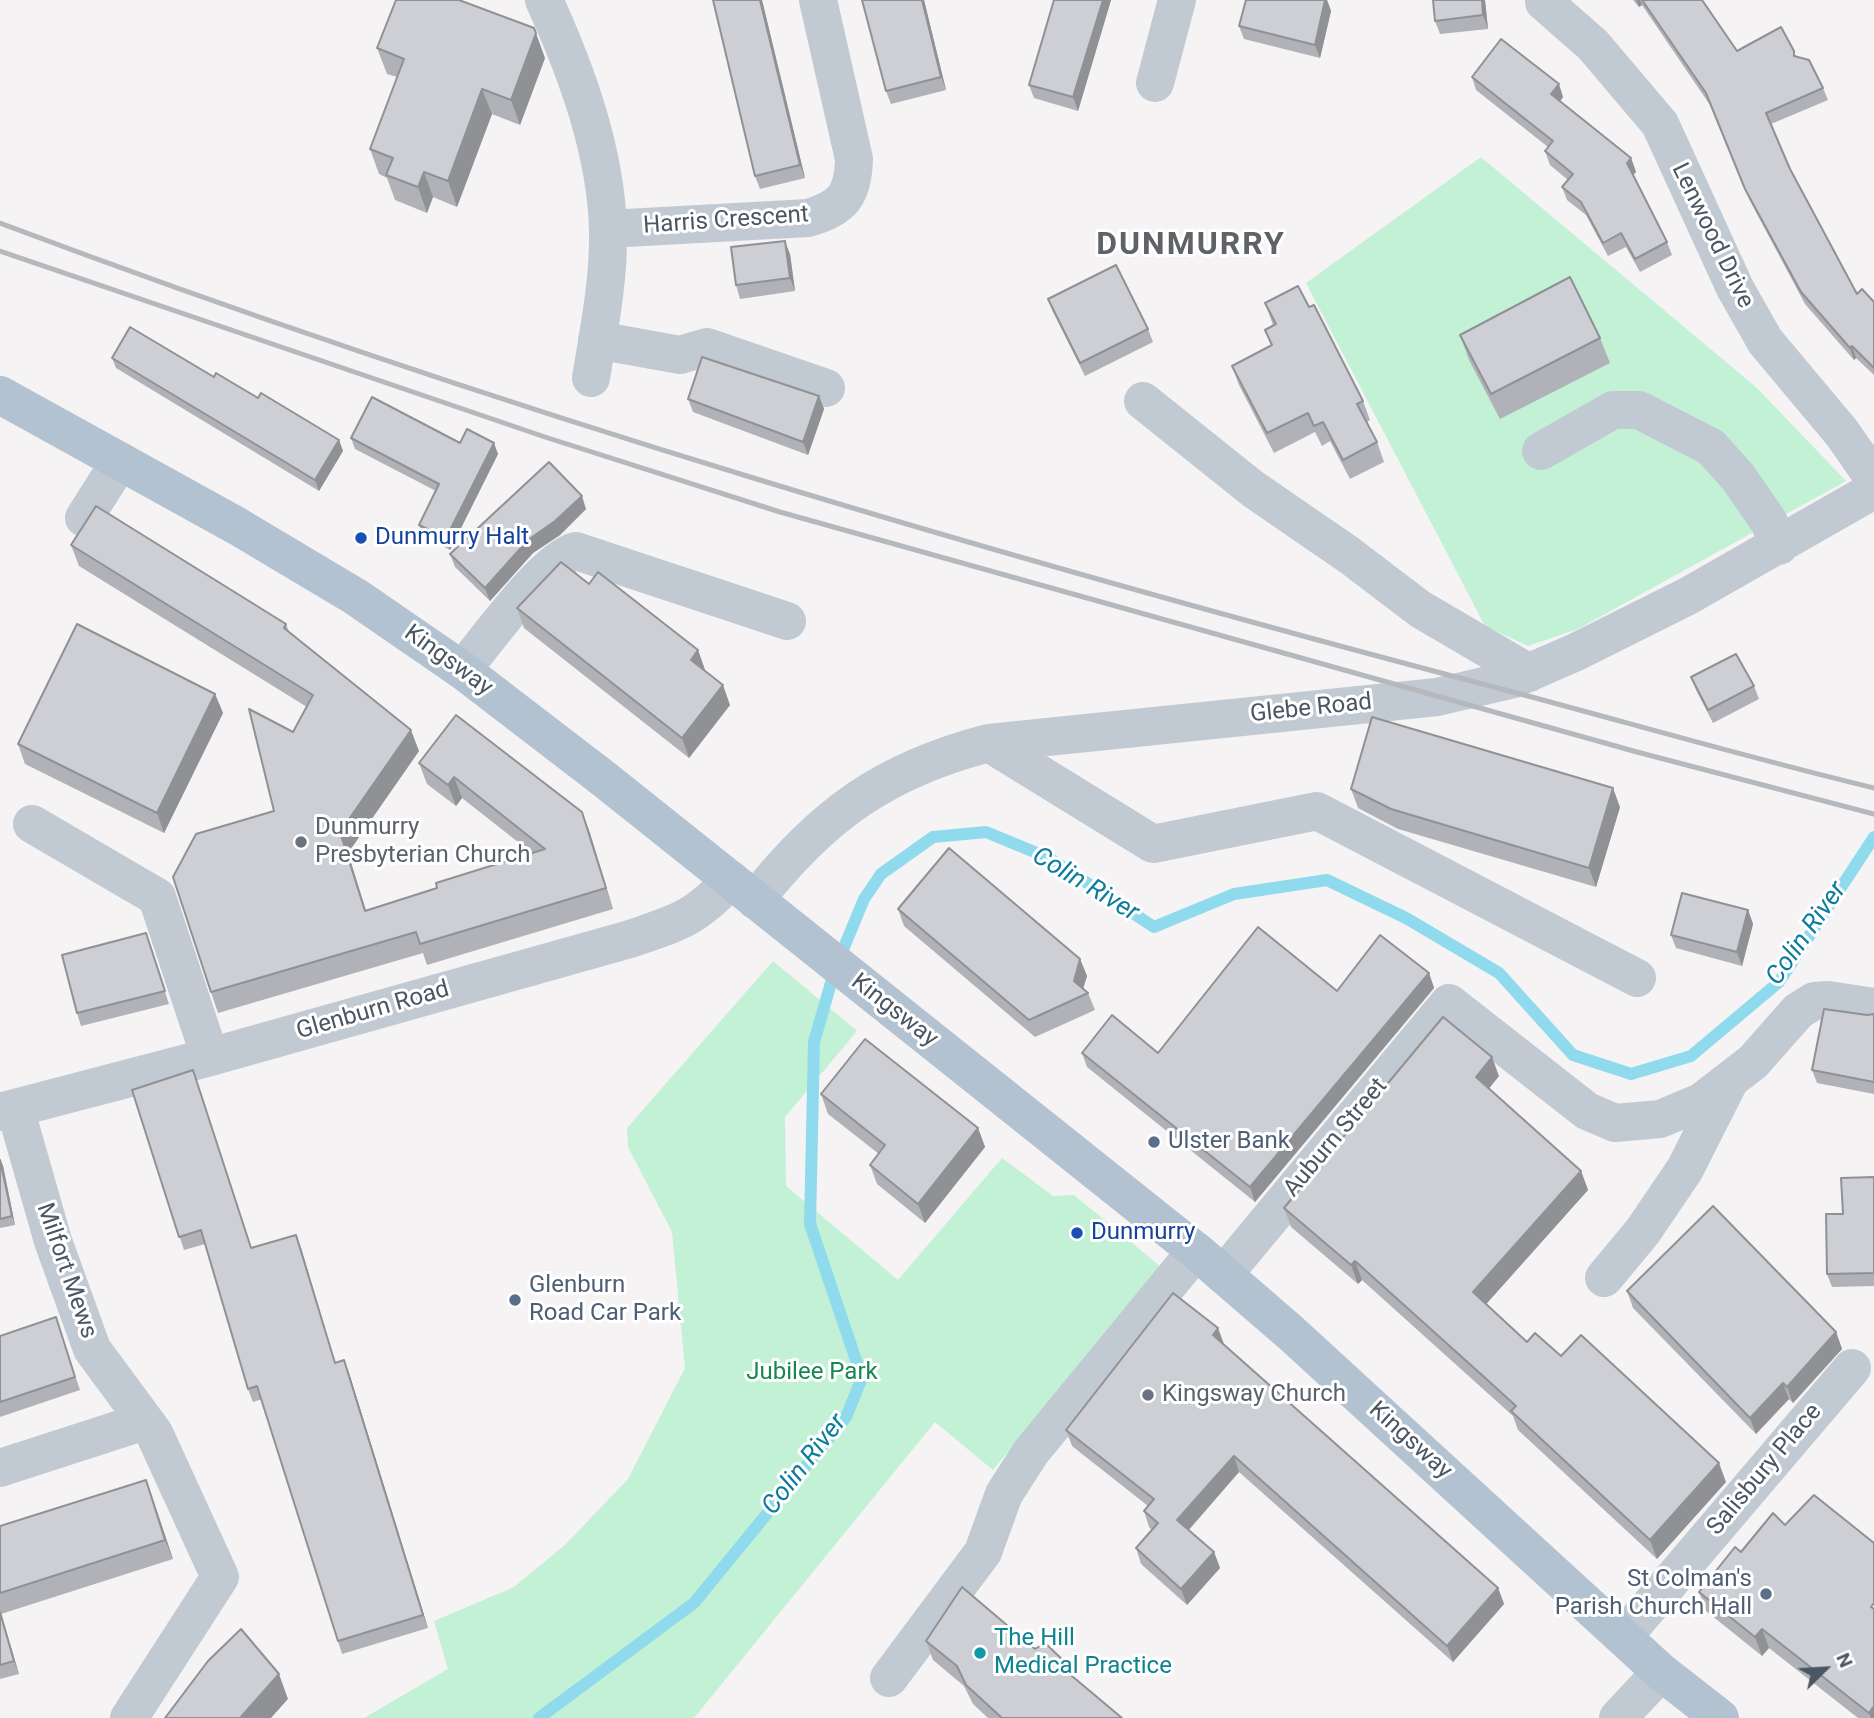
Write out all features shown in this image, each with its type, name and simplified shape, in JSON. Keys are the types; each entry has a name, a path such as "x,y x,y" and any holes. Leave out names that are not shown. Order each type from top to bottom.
{"main road":[{"name":"Kingsway","path":"0,395 356,597 462,670 1210,1262 1661,1672 1720,1718"}],"street":[{"path":"544,0 577,78 601,173 608,229 605,289 591,378"},
{"name":"Harris Crescent","path":"608,229 808,218 830,212 846,196 854,181 854,159 818,0"},
{"path":"1155,83 1177,0"},
{"name":"Lenwood Drive","path":"1544,2 1593,45 1660,124 1735,288 1765,341 1842,433 1874,479"},
{"path":"597,340 680,355 707,347 826,388"},
{"path":"1143,401 1253,489 1349,555 1420,610 1529,673"},
{"path":"1541,451 1613,410 1639,410 1711,447 1738,477 1769,522 1779,546"},
{"path":"84,518 120,461"},
{"name":"Glebe Road","path":"743,890 801,847 862,794 901,772 989,743 1437,697 1489,686 1529,673 1688,596 1874,490"},
{"path":"462,670 520,599 564,555 576,551 788,621"},
{"path":"989,743 1153,844 1317,811 1636,978"},
{"path":"32,824 157,897 210,1057"},
{"name":"Glenburn Road","path":"7,1110 210,1057 685,920 709,904 743,890"},
{"path":"1604,1278 1643,1231 1685,1169 1730,1079 1753,1062 1798,1011 1814,1001 1828,1000 1874,1007"},
{"name":"Auburn Street","path":"889,1678 983,1552 1004,1494 1031,1452 1449,1003 1587,1111 1615,1123 1660,1119 1682,1111 1700,1102 1730,1079"},
{"name":"Milfort Mews","path":"7,1110 92,1349 154,1433 220,1577 129,1718"},
{"name":"Salisbury Place","path":"1623,1636 1852,1368"},
{"path":"0,1468 145,1420"},
{"path":"1618,1718 1661,1672"}],"green space":[{"path":"1481,157 1757,388 1846,481 1578,629 1528,646 1485,626 1306,283"},
{"name":"Jubilee Park","path":"773,961 857,1031 785,1117 786,1186 898,1280 1002,1158 1053,1196 1074,1195 1161,1267 993,1470 935,1422 694,1718 364,1718 448,1669 434,1621 514,1587 565,1545 628,1479 685,1368 672,1232 628,1147 627,1128"}],"building":[{"path":"396,0 459,0 534,28 536,33 511,100 482,89 448,181 424,172 418,187 386,175 393,158 370,149 404,59 377,48"},
{"path":"713,0 760,0 800,165 755,176"},
{"path":"862,0 922,0 941,77 886,91"},
{"path":"1054,0 1103,0 1073,97 1029,85"},
{"path":"1246,0 1325,0 1315,45 1239,26"},
{"path":"1433,0 1482,0 1483,15 1435,21"},
{"path":"1642,0 1702,0 1737,51 1781,27 1794,56 1809,60 1823,88 1766,113 1790,169 1857,294 1862,289 1874,302 1874,368 1852,346 1850,348 1801,292 1745,189 1706,93"},
{"path":"1501,39 1559,84 1551,94 1631,158 1627,163 1667,242 1635,259 1621,233 1603,243 1581,202 1562,187 1573,174 1545,151 1553,141 1472,77"},
{"path":"785,241 790,278 736,285 731,247"},
{"path":"1116,265 1148,329 1080,363 1048,299"},
{"path":"1570,277 1600,338 1491,394 1460,335"},
{"path":"1298,286 1309,307 1314,305 1363,401 1357,404 1377,442 1343,460 1323,422 1314,426 1308,413 1267,433 1232,366 1272,345 1265,330 1276,324 1265,303"},
{"path":"130,327 214,377 216,373 258,398 261,393 339,440 315,480 112,358"},
{"path":"702,357 819,396 803,442 688,399"},
{"path":"372,397 460,443 467,429 494,443 446,538 419,525 439,484 351,438"},
{"path":"549,462 582,496 555,521 528,540 485,588 450,554"},
{"path":"96,506 286,624 284,628 411,730 340,832 365,911 437,888 436,883 545,849 454,777 448,785 419,763 456,715 582,812 606,888 420,944 416,932 211,992 173,877 196,834 274,811 249,709 293,732 313,695 71,545"},
{"path":"561,562 589,584 598,572 698,650 691,660 723,685 682,738 517,608"},
{"path":"77,624 215,694 157,813 18,744"},
{"path":"1736,654 1754,686 1708,710 1691,677"},
{"path":"1372,717 1613,788 1589,868 1391,809 1351,789"},
{"path":"949,848 1080,959 1074,981 1088,993 1029,1020 898,909"},
{"path":"1682,893 1748,910 1737,952 1671,935"},
{"path":"1258,927 1337,991 1380,935 1429,973 1250,1187 1082,1053 1112,1015 1158,1053"},
{"path":"146,933 165,991 77,1013 62,955"},
{"path":"1824,1009 1874,1014 1874,1082 1812,1070"},
{"path":"1443,1017 1492,1057 1476,1077 1581,1171 1473,1292 1527,1342 1535,1333 1561,1356 1581,1335 1719,1463 1650,1540 1511,1411 1516,1406 1483,1376 1355,1261 1351,1265 1284,1208"},
{"path":"865,1039 978,1128 918,1204 870,1165 885,1145 821,1094"},
{"path":"193,1070 251,1248 296,1235 335,1363 344,1360 423,1615 338,1641 257,1386 248,1389 201,1230 179,1237 132,1090"},
{"path":"0,1160 12,1216 0,1219"},
{"path":"1874,1177 1874,1273 1827,1274 1826,1214 1843,1214 1841,1178"},
{"path":"1713,1206 1836,1332 1787,1387 1783,1383 1750,1418 1627,1291"},
{"path":"1173,1293 1218,1328 1213,1335 1498,1588 1447,1646 1234,1456 1177,1520 1214,1552 1181,1589 1136,1548 1158,1523 1144,1511 1154,1499 1066,1430"},
{"path":"56,1317 75,1377 0,1402 0,1336"},
{"path":"146,1480 165,1540 0,1593 0,1526"},
{"path":"1814,1495 1874,1543 1874,1603 1871,1607 1874,1609 1874,1706 1869,1713 1762,1629 1755,1637 1699,1592 1735,1547 1741,1552 1773,1513 1785,1525"},
{"name":"The Hill Medical Practice","path":"962,1587 1035,1649 1045,1643 1068,1665 1066,1671 1122,1718 1002,1718 966,1685 957,1666 926,1641"},
{"path":"0,1612 14,1661 0,1665"},
{"path":"241,1629 279,1674 240,1718 165,1718 208,1661"}],"waterway":[{"name":"Colin River","path":"539,1718 694,1603 846,1417 862,1378 810,1224 814,1042 835,969 864,899 881,874 933,837 986,832 1049,858 1154,927 1234,894 1327,880 1406,918 1499,973 1573,1055 1631,1074 1691,1056 1779,982 1874,837"}],"railway":[{"path":"0,223 373,356 750,477 1130,588 1874,788"},
{"path":"0,251 545,437 780,512 1637,752 1874,814"}],"place":[{"name":"Dunmurry Halt","path":"361,538"},
{"name":"Dunmurry Presbyterian Church","path":"301,842"},
{"name":"Ulster Bank","path":"1154,1142"},
{"name":"Dunmurry","path":"1077,1233"},
{"name":"Glenburn Road Car Park","path":"515,1300"},
{"name":"Kingsway Church","path":"1148,1395"},
{"name":"St Colman's Parish Church Hall","path":"1766,1594"},
{"name":"The Hill Medical Practice","path":"980,1653"}],"district":[{"name":"DUNMURRY","path":"1191,246"}]}
